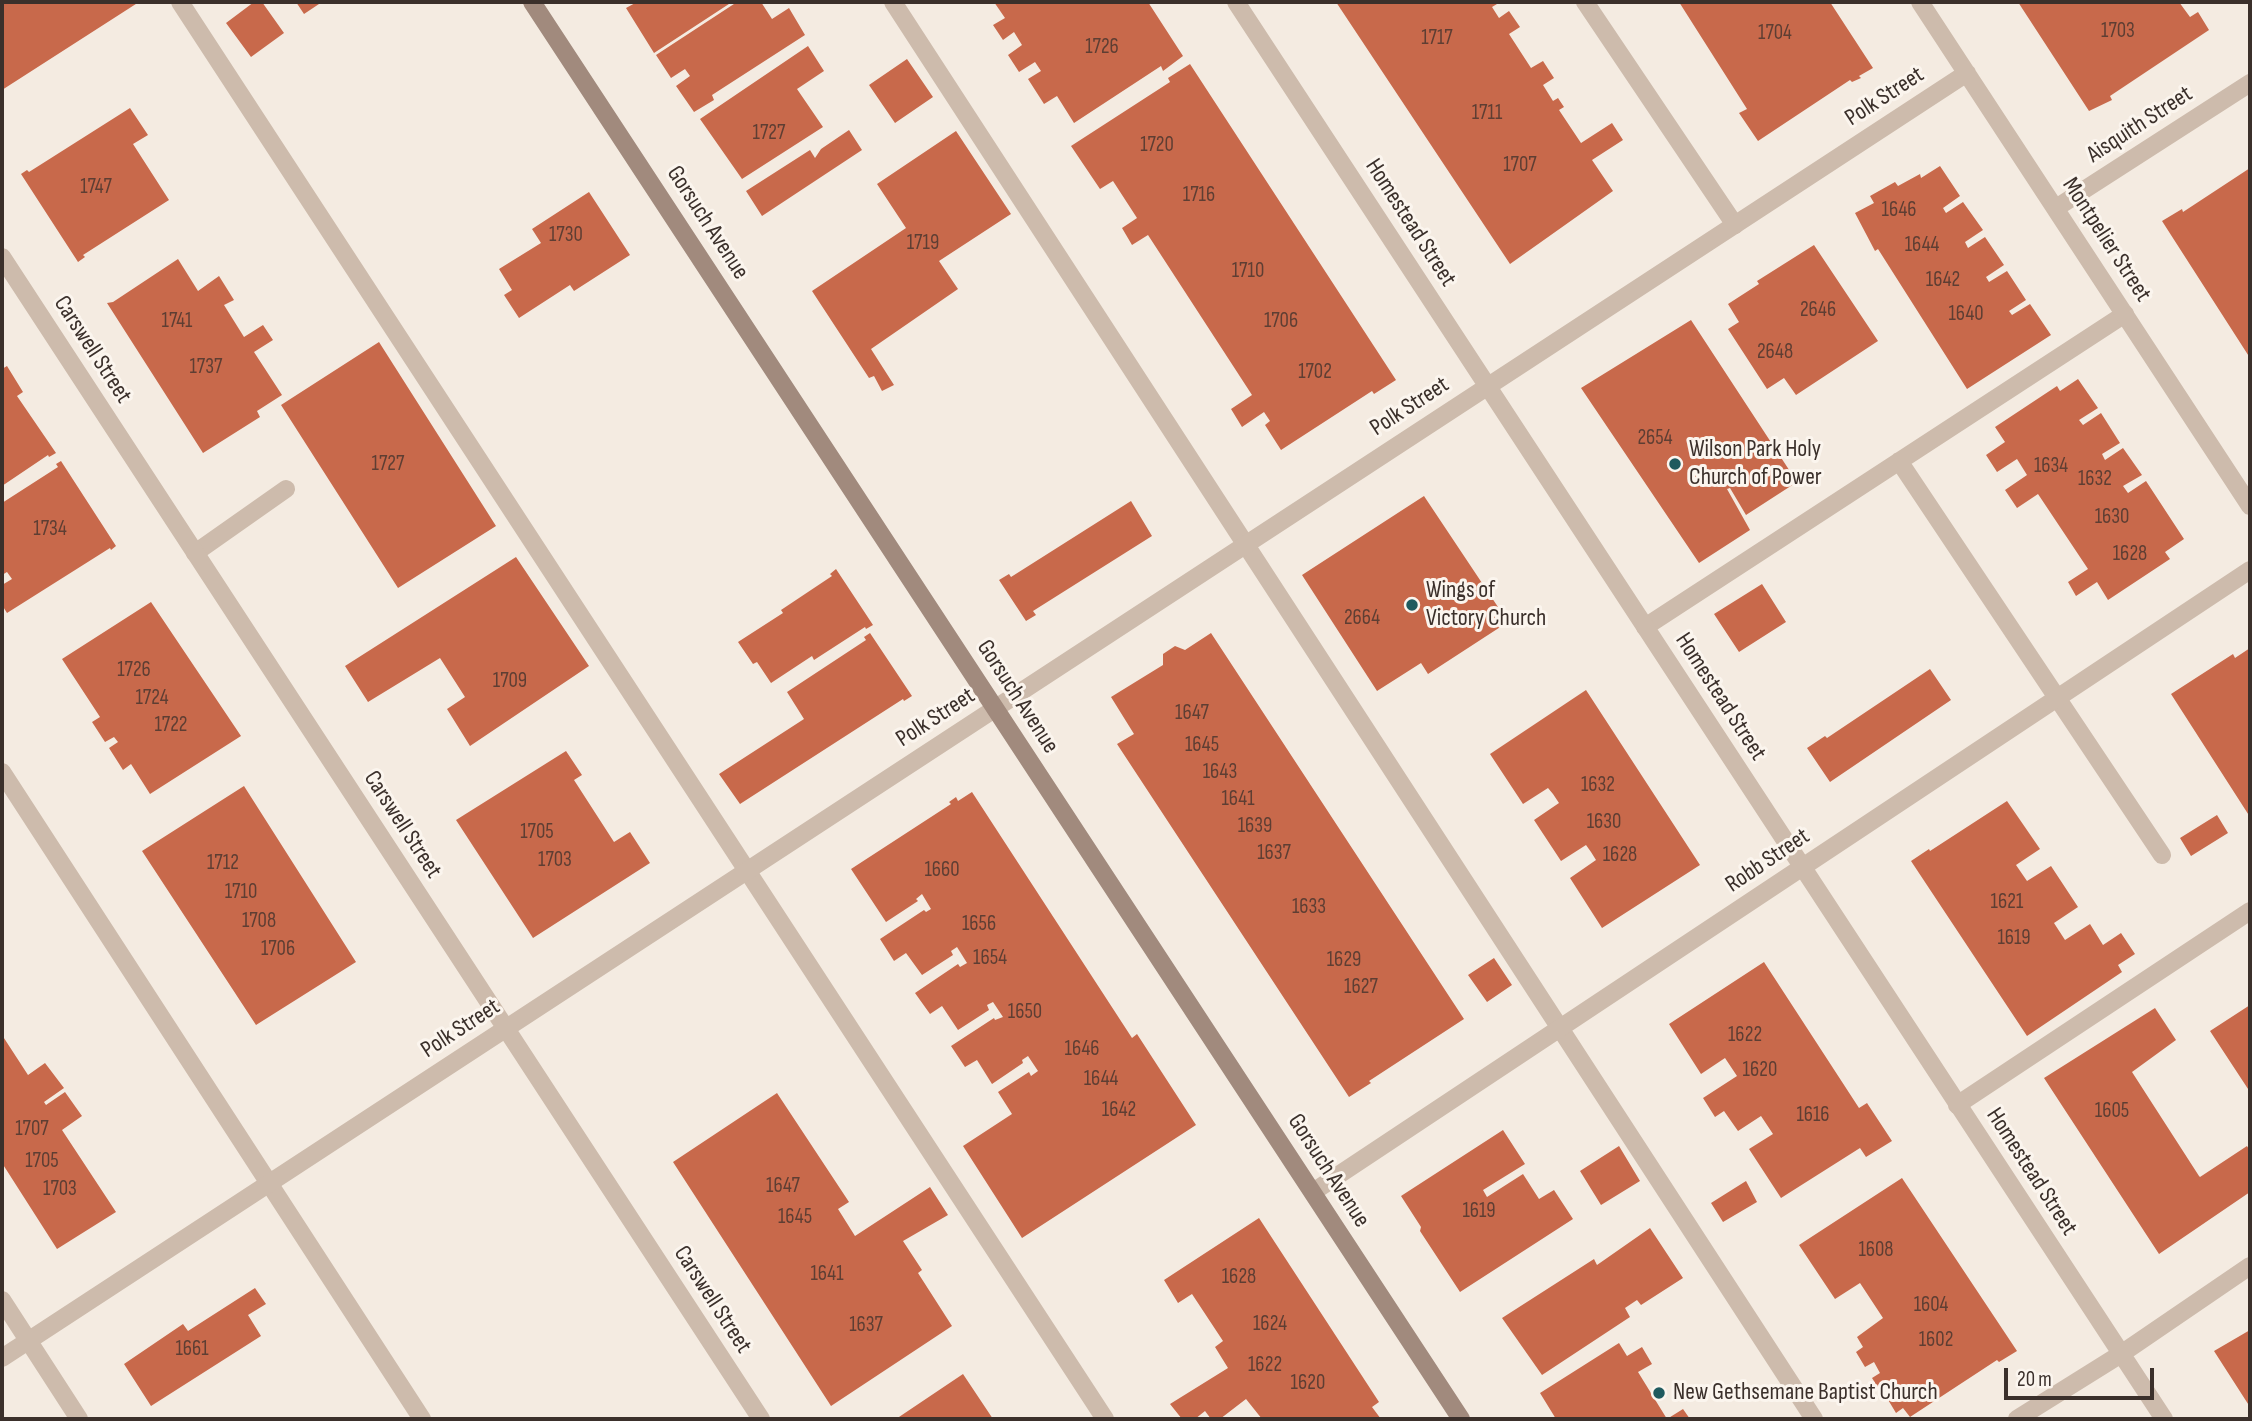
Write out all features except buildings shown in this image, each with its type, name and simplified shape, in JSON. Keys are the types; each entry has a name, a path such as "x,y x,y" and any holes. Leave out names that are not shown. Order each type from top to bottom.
{"street":[{"path":"180,2 1105,1419"},
{"name":"Gorsuch Avenue","path":"533,2 1461,1419"},
{"path":"894,2 1814,1419"},
{"name":"Homestead Street","path":"1236,2 2164,1419"},
{"path":"1585,2 1735,225"},
{"name":"Montpelier Street","path":"1920,2 2250,506"},
{"name":"Polk Street","path":"2,1358 1967,73"},
{"name":"Aisquith Street","path":"2056,208 2250,83"},
{"name":"Carswell Street","path":"2,257 761,1419"},
{"path":"1645,627 2125,314"},
{"path":"1899,461 2162,855"},
{"path":"195,553 286,489"},
{"name":"Robb Street","path":"1313,1192 2250,570"},
{"path":"2,772 422,1419"},
{"path":"1958,1105 2250,911"},
{"path":"2017,1419 2121,1354 2250,1266"},
{"path":"2,1300 79,1419"}],"place":[{"name":"Wilson Park Holy Church of Power","path":"1675,464"},
{"name":"Wings of Victory Church","path":"1412,605"},
{"name":"New Gethsemane Baptist Church","path":"1659,1393"}]}
